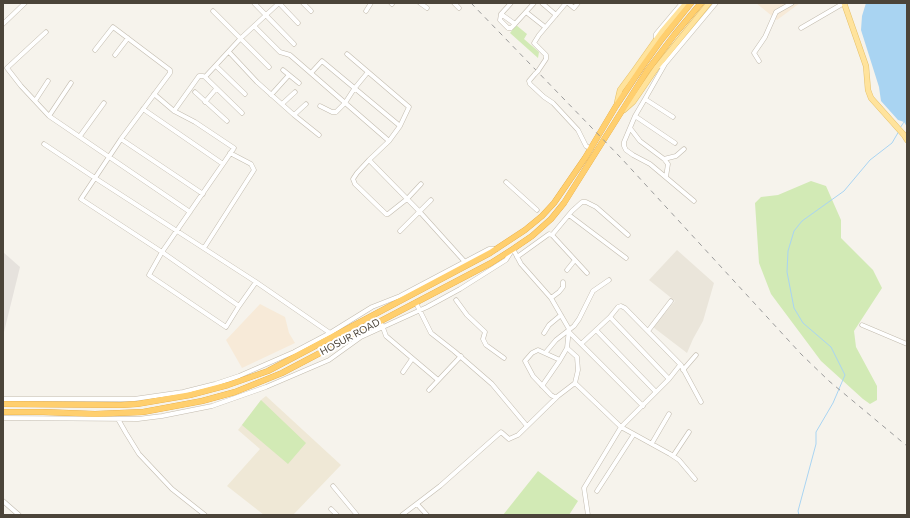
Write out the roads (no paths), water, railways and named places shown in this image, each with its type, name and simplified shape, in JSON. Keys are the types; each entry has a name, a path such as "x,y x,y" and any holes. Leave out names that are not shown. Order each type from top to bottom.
{"highway":[{"path":"633,87 662,39 691,3"},
{"path":"633,87 701,3"},
{"name":"HOSUR ROAD","path":"3,404 137,404 179,397 228,385 268,371 497,249 525,230 542,216 559,196 591,149 616,106 633,87"},
{"name":"HOSUR ROAD","path":"3,412 95,414 157,410 202,401 235,392 272,379 484,266 513,249 543,226 564,203 622,112 633,87"}],"main road":[{"path":"616,106 620,90 656,40 686,3"},
{"path":"622,112 633,102 657,67 709,3"},
{"path":"845,4 866,66 868,90 871,98 907,140"}],"street":[{"path":"3,24 25,3"},
{"path":"254,3 294,44"},
{"path":"205,77 254,26 279,3 298,23"},
{"path":"303,3 311,11"},
{"path":"366,11 371,3"},
{"path":"420,3 427,8"},
{"path":"454,3 459,8"},
{"path":"511,3 501,14 500,20 508,28 513,27 534,3"},
{"path":"542,3 556,15"},
{"path":"578,3 574,8 567,3 539,35 534,43 546,55 546,59 529,81 530,84 544,98 554,103 578,130 586,146 591,149"},
{"path":"656,40 656,34 682,3"},
{"path":"694,201 650,164 626,150 624,142 635,116 665,64 716,3"},
{"path":"759,61 754,53 765,37 776,12 792,3"},
{"path":"801,28 845,4"},
{"path":"213,11 242,38 269,67"},
{"path":"526,12 545,27"},
{"path":"501,14 515,24"},
{"path":"95,50 113,26 170,70 170,73 121,139 81,199 162,252 239,306"},
{"path":"254,26 280,52 290,55 389,141"},
{"path":"46,32 7,68 49,116 110,156 190,212"},
{"path":"115,54 128,38"},
{"path":"229,52 270,95 319,135"},
{"path":"347,54 409,107 400,126 389,141 354,176 353,179 355,184 386,214 407,199 421,184"},
{"path":"311,73 322,61 400,126"},
{"path":"657,67 665,64"},
{"path":"216,66 245,94"},
{"path":"284,70 299,83"},
{"path":"320,106 332,112 336,112 345,103 368,72"},
{"path":"270,95 290,75"},
{"path":"174,111 199,76 203,76 242,113"},
{"path":"35,101 48,80"},
{"path":"49,116 71,83"},
{"path":"205,102 216,89"},
{"path":"195,92 227,121"},
{"path":"282,104 295,92"},
{"path":"154,94 174,111 195,122 234,148 162,252 149,275 226,327 256,282"},
{"path":"645,99 673,117"},
{"path":"80,136 104,103"},
{"path":"294,116 306,104"},
{"path":"143,110 223,164"},
{"path":"635,116 675,143"},
{"path":"630,128 640,141 668,164 669,167 666,177"},
{"path":"121,139 203,194"},
{"path":"44,144 256,282 330,333"},
{"path":"664,160 676,156 684,149"},
{"path":"204,248 254,170 251,164 230,153"},
{"path":"369,160 465,262"},
{"path":"506,182 537,210"},
{"path":"400,231 431,200"},
{"path":"517,257 549,234 552,235 582,202 586,202 596,207 628,235"},
{"path":"569,215 626,258"},
{"path":"552,235 587,273"},
{"path":"3,399 134,399 183,392 239,376 294,352 330,333 372,307 400,296 489,249 497,249"},
{"path":"513,249 521,264 551,298 569,330 643,406"},
{"path":"3,418 138,419 212,406 266,387 329,360 354,341 419,311 480,277 506,260 513,249"},
{"path":"567,270 575,260"},
{"path":"546,352 556,340 574,326 593,291 609,280"},
{"path":"551,298 563,287 563,282"},
{"path":"456,300 467,315 485,332 483,339 486,345 504,358"},
{"path":"648,331 671,301"},
{"path":"416,303 431,334 461,356 492,384 527,426"},
{"path":"581,344 610,317 618,307 620,306 625,308 680,365 701,402"},
{"path":"544,332 561,315"},
{"path":"610,317 669,379"},
{"path":"380,321 386,336 438,380"},
{"path":"862,325 907,344"},
{"path":"542,386 567,348 569,330"},
{"path":"596,330 656,392"},
{"path":"402,515 440,486 501,432 509,439 518,435 556,398 576,383 578,370 577,357 567,348"},
{"path":"556,398 531,375 525,361 538,350 546,352 560,360"},
{"path":"683,370 696,355"},
{"path":"429,390 461,356"},
{"path":"403,372 412,359"},
{"path":"588,515 584,488 620,427 643,406 669,379 680,365"},
{"path":"576,383 620,427 652,443 679,460 695,479"},
{"path":"652,443 669,414"},
{"path":"118,419 145,460 172,489 205,515"},
{"path":"673,456 689,432"},
{"path":"597,491 634,434"},
{"path":"333,486 357,515"},
{"path":"3,501 19,515"},
{"path":"417,504 427,515"},
{"path":"331,508 337,515"}],"water":[{"path":"866,3 907,3 907,127 904,122 898,120 881,101 879,87 861,30 862,16"}],"waterway":[{"path":"900,128 904,122"},
{"path":"799,515 798,511 816,444 816,432 833,403 845,375 831,347 803,323 794,308 787,272 788,251 794,231 802,221 844,191 870,160 892,143 899,131"}],"railway":[{"path":"471,3 622,159 801,354 829,381 907,446"}]}
